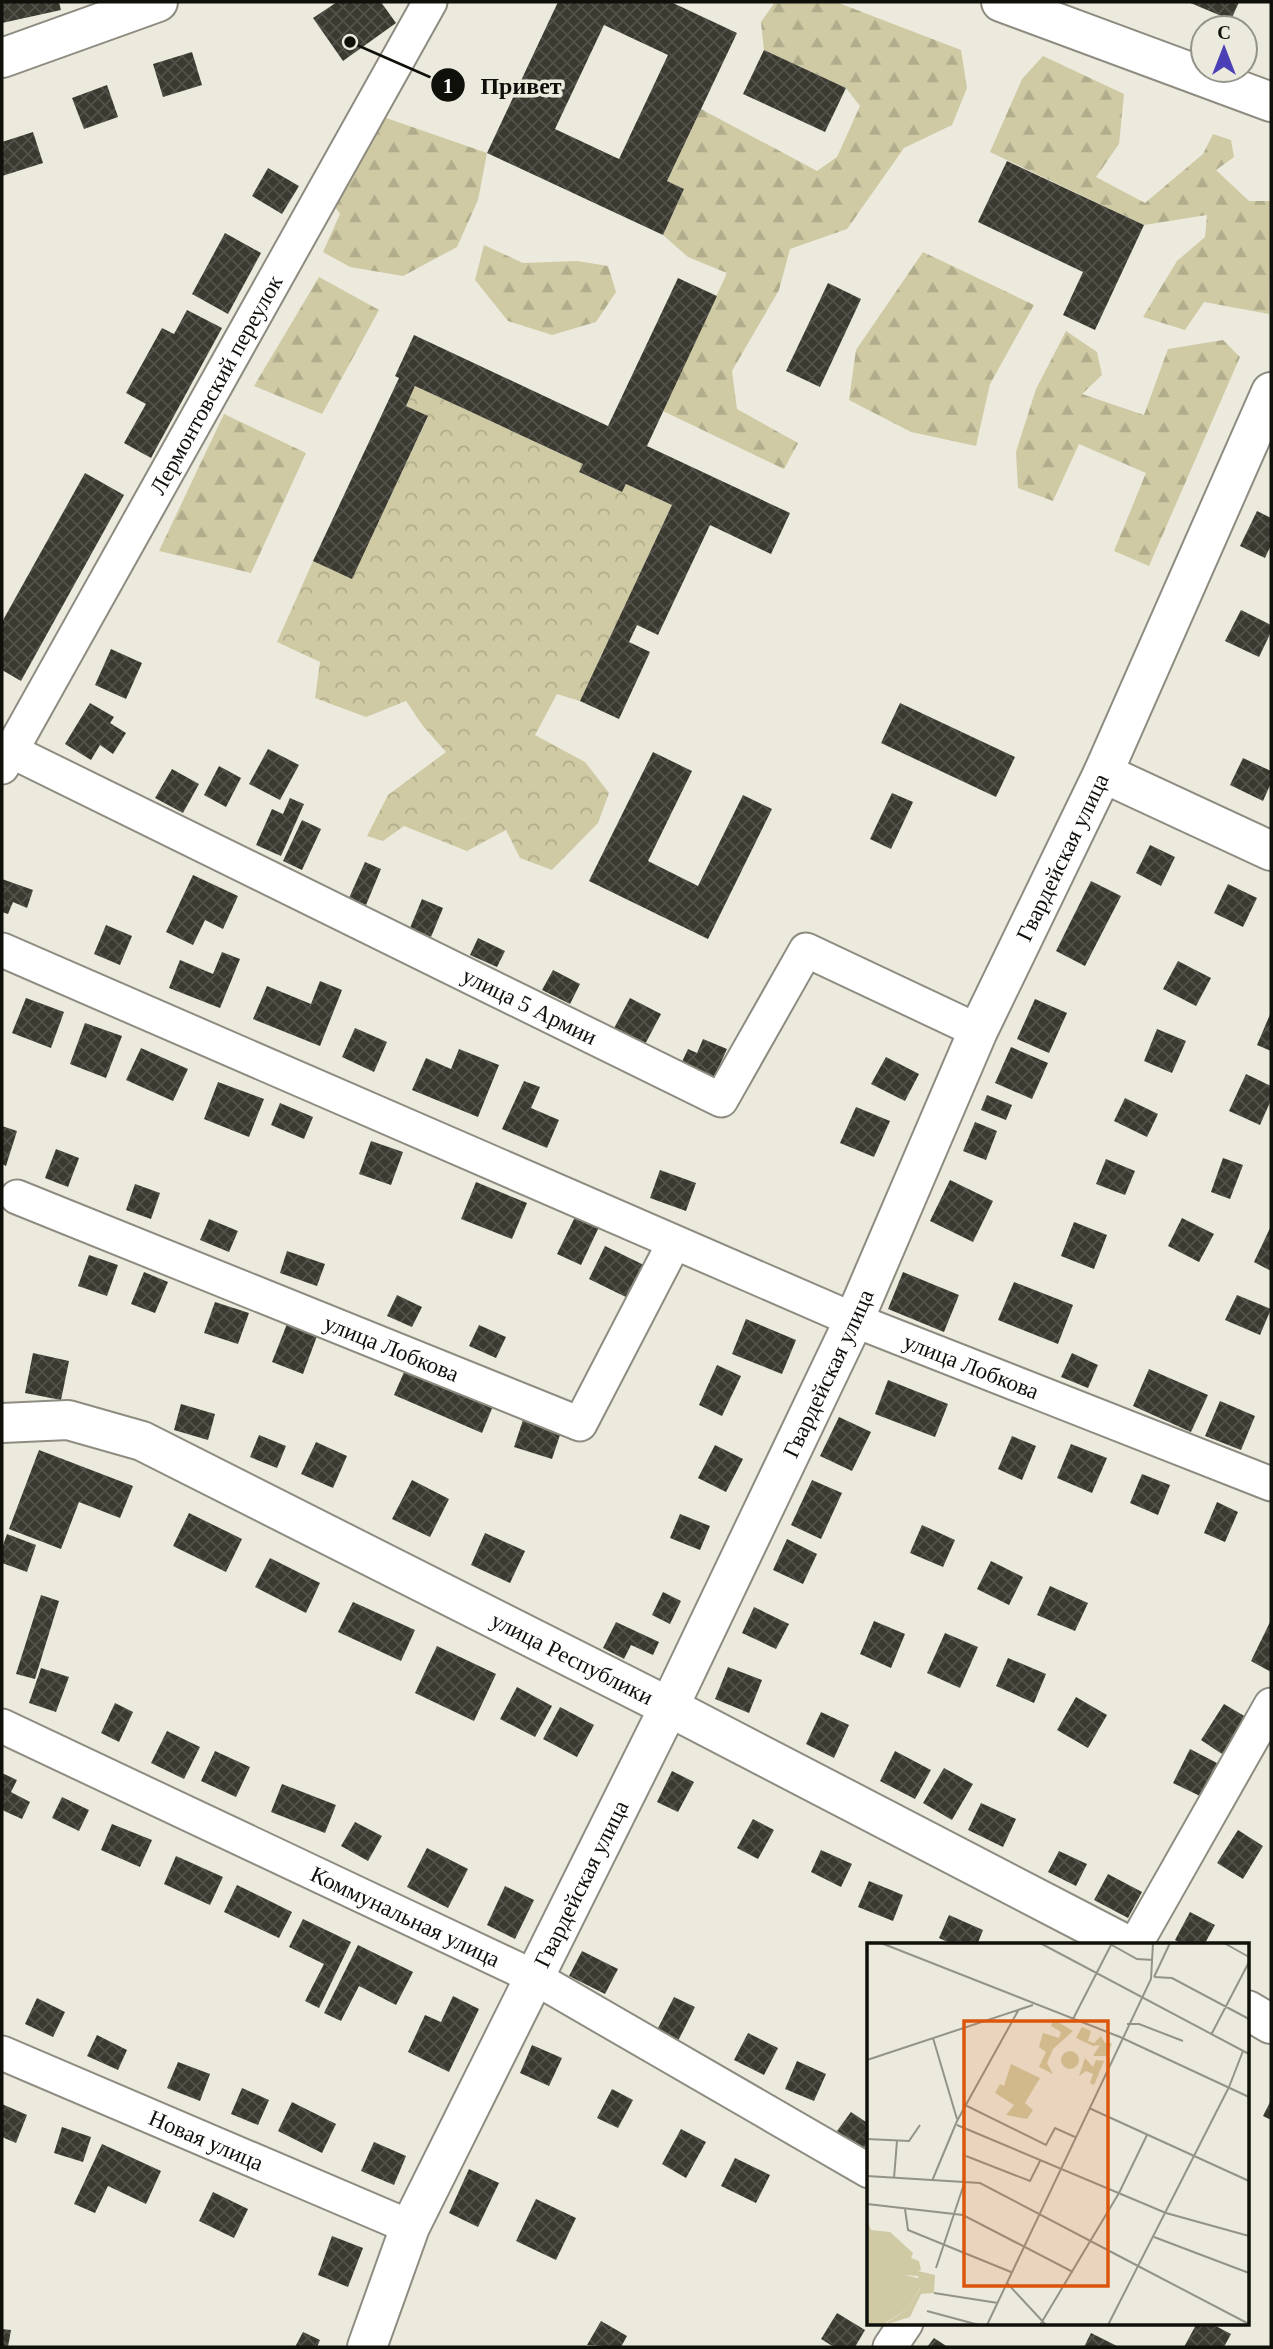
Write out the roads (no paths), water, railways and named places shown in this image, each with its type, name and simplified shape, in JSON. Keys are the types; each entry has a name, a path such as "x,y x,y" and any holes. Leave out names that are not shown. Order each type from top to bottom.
{"main road":[{"path":"2,58 158,2"},
{"path":"1002,2 1271,102"},
{"name":"Гвардейская улица","path":"380,2340 410,2227 532,1976 668,1707 853,1320 978,1031 1103,774 1271,392"},
{"path":"1103,774 1271,851"},
{"name":"улица Республики","path":"5,1430 68,1420 142,1441 668,1707 1123,1943"},
{"path":"1248,2011 1271,2024"}],"street":[{"name":"Лермонтовский переулок","path":"6,759 430,2"},
{"name":"улица 5 Армии","path":"6,759 721,1100 806,950 978,1031"},
{"name":"улица Лобкова","path":"2,950 853,1320 1271,1484"},
{"name":"улица Лобкова","path":"17,1197 580,1423 674,1243"},
{"path":"1136,1943 1271,1705"},
{"name":"Коммунальная улица","path":"2,1726 532,1976 867,2170"},
{"name":"Новая улица","path":"2,2053 410,2227"},
{"path":"890,2347 905,2324"}],"place":[{"name":"Привет","path":"350,42"}]}
